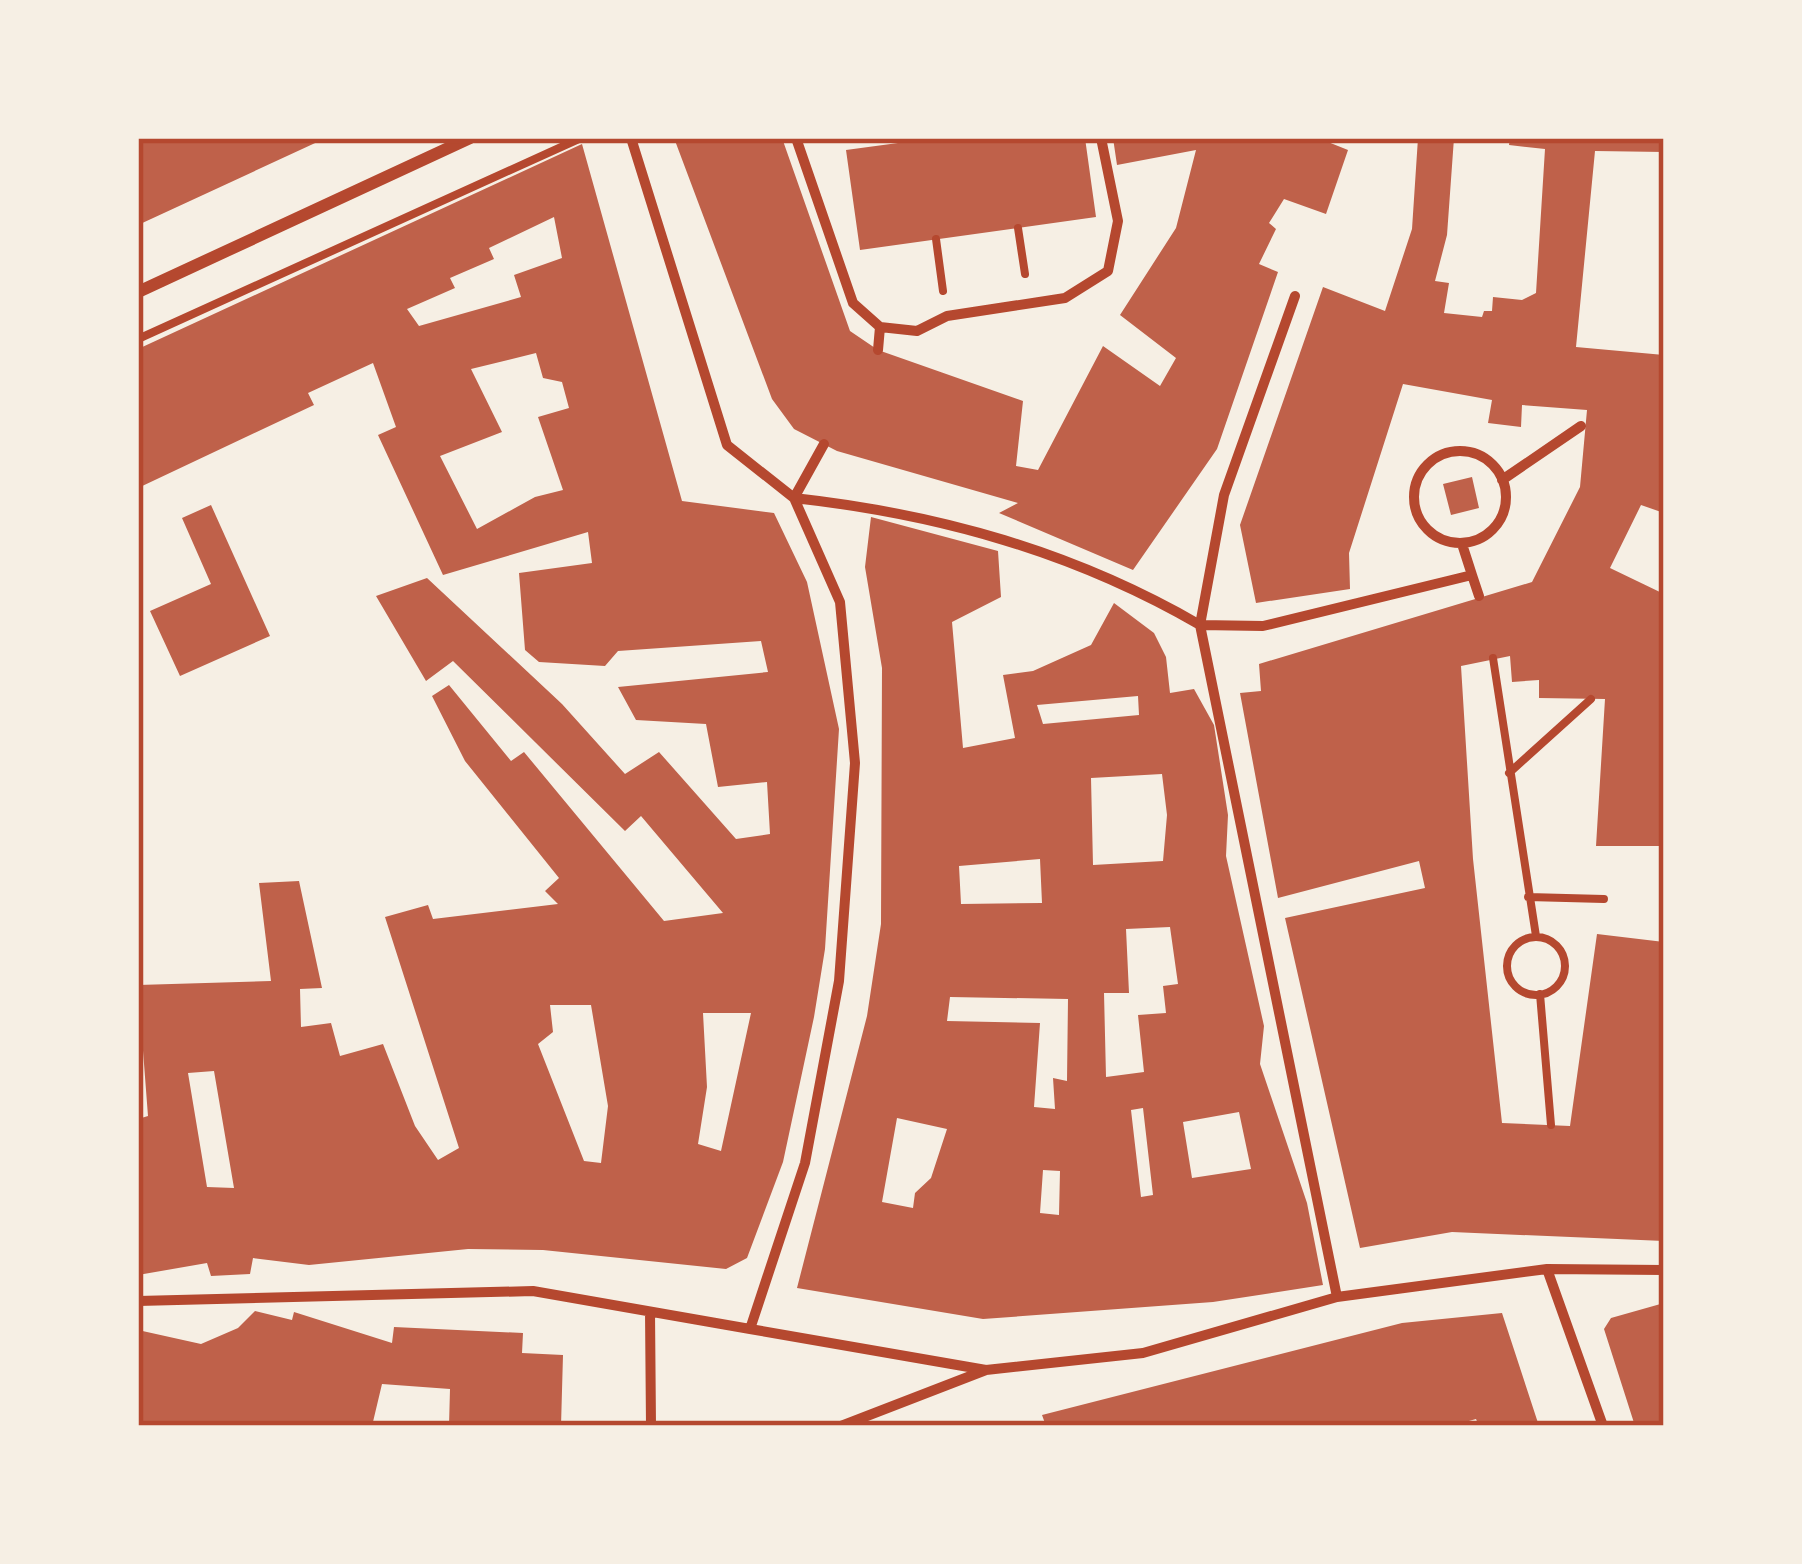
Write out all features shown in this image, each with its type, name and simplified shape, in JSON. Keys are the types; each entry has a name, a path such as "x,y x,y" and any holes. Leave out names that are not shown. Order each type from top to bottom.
{"street":[{"path":"138,292 470,138"},
{"path":"631,138 728,445 794,498 840,602 855,763 839,981 805,1163 750,1329"},
{"path":"796,138 853,303 880,327 916,331 947,316 1065,298 1108,271 1118,221 1101,138"},
{"path":"1295,296 1224,495 1200,625 1337,1297"},
{"path":"878,350 880,327"},
{"path":"1502,480 1581,426"},
{"path":"794,498 824,444"},
{"path":"1456,450 1484,458 1502,480 1506,494 1499,522 1477,540 1445,541 1421,522 1413,491 1418,476 1441,454 1456,450"},
{"path":"794,498 879,507 1048,551 1128,584 1200,625 1263,626 1472,575"},
{"path":"1462,544 1479,596"},
{"path":"1547,1269 1603,1426"},
{"path":"841,1426 986,1370 1143,1353 1337,1297 1547,1269 1664,1270"},
{"path":"138,1300 533,1291 986,1370"},
{"path":"650,1312 651,1426"}],"path":[{"path":"138,339 581,138"},
{"path":"1018,228 1030,300"},
{"path":"935,239 947,316"},
{"path":"1493,658 1536,936"},
{"path":"1508,773 1591,699"},
{"path":"1528,897 1604,899"},
{"path":"1536,936 1561,949 1565,968 1558,986 1540,994 1514,986 1507,968 1511,949 1536,936"},
{"path":"1540,994 1551,1125"}],"building":[{"path":"138,138 326,138 138,225"},
{"path":"674,138 782,138 850,331 878,350 1023,401 1016,466 1038,470 1103,346 1160,386 1176,358 1120,315 1176,228 1196,150 1117,165 1113,138 1318,138 1348,150 1326,214 1284,199 1269,223 1276,229 1259,264 1278,272 1217,449 1133,570 999,513 1018,503 837,451 794,429 772,399"},
{"path":"935,138 1085,138 1096,217 860,250 846,150"},
{"path":"1418,138 1454,138 1447,235 1435,281 1449,283 1444,313 1482,317 1484,311 1492,311 1493,297 1522,300 1536,293 1545,149 1509,145 1510,138 1664,138 1664,152 1595,151 1576,347 1664,355 1664,513 1641,505 1610,568 1664,594 1664,846 1596,846 1605,699 1539,698 1539,680 1512,682 1510,656 1461,666 1473,859 1502,1123 1570,1126 1597,934 1664,942 1664,1241 1452,1232 1360,1248 1285,918 1425,888 1419,861 1278,898 1240,693 1261,691 1259,664 1532,582 1580,487 1587,410 1522,405 1521,427 1488,423 1492,400 1403,384 1349,553 1350,589 1256,603 1240,525 1323,287 1385,311 1412,229"},
{"path":"582,144 682,501 774,513 807,582 839,729 825,949 814,1017 783,1162 747,1258 726,1269 543,1250 468,1249 309,1265 253,1258 250,1274 211,1276 207,1263 138,1275 138,1119 148,1116 138,985 271,981 259,883 299,881 322,988 300,989 301,1027 331,1023 340,1056 383,1044 415,1126 438,1160 459,1148 385,917 428,905 433,919 558,904 545,891 559,878 465,761 432,696 449,685 511,761 524,752 664,921 723,913 641,816 625,831 453,661 426,681 376,596 427,578 562,704 625,774 659,752 736,839 770,834 767,782 718,787 706,724 636,720 618,687 768,672 761,641 618,651 605,666 539,662 525,650 519,573 592,563 588,532 443,575 378,435 396,427 373,363 308,393 314,405 138,488 138,349","holes":["554,217 562,258 514,275 521,297 419,326 407,309 455,288 450,278 494,259 489,248","536,353 543,378 562,382 569,408 538,417 563,490 535,497 477,529 440,456 502,432 471,369","550,1005 591,1005 608,1106 601,1163 584,1161 538,1044 553,1032","703,1013 751,1013 721,1151 698,1144 707,1087","214,1071 234,1188 207,1187 188,1073"]},
{"path":"1472,477 1479,508 1451,515 1443,484"},
{"path":"211,505 270,636 180,676 150,611 211,584 182,518"},
{"path":"871,517 998,551 1001,597 952,622 963,748 1015,738 1003,675 1033,671 1091,645 1114,603 1154,633 1166,657 1170,693 1194,689 1214,725 1228,815 1226,856 1264,1026 1260,1064 1307,1203 1323,1285 1213,1302 983,1319 797,1288 867,1016 881,924 882,668 865,567","holes":["1138,696 1139,715 1043,724 1037,705","1162,774 1167,815 1163,861 1093,865 1091,778","1040,859 1042,903 961,904 959,866","1170,927 1178,984 1163,986 1166,1013 1138,1015 1144,1072 1106,1077 1104,993 1129,993 1126,929","950,997 1068,999 1067,1081 1053,1078 1055,1109 1034,1107 1040,1023 947,1021","1143,1108 1153,1195 1141,1197 1131,1110","1239,1112 1251,1169 1192,1178 1183,1122","897,1118 947,1129 931,1178 915,1193 913,1208 882,1202","1043,1170 1060,1171 1059,1215 1040,1213"]},
{"path":"1664,1303 1664,1426 1635,1426 1604,1329 1611,1318"},
{"path":"255,1311 292,1320 294,1312 392,1343 394,1327 523,1333 522,1353 563,1355 561,1426 449,1426 450,1389 382,1384 372,1426 138,1426 138,1330 201,1344 238,1328"},
{"path":"1502,1313 1539,1426 1479,1426 1476,1419 1451,1426 1046,1426 1042,1415 1402,1323"}]}
